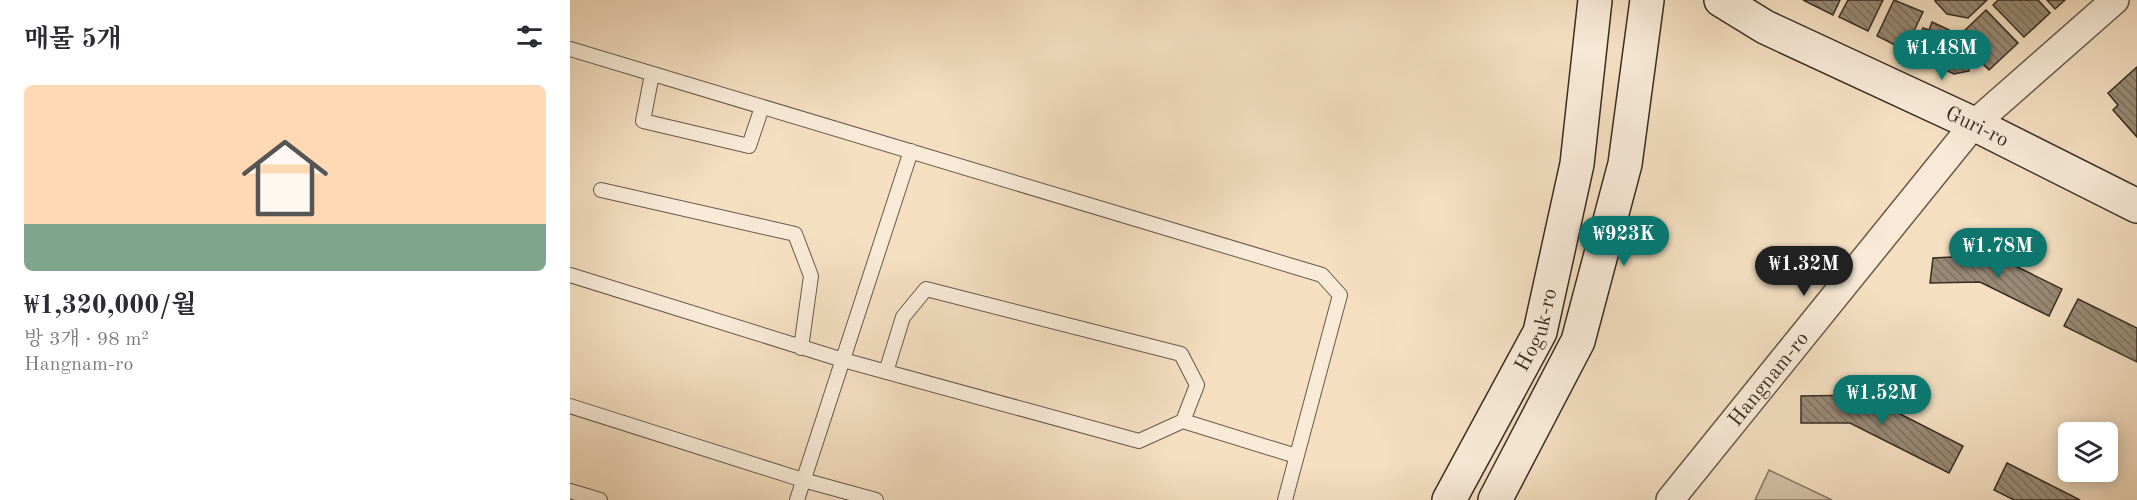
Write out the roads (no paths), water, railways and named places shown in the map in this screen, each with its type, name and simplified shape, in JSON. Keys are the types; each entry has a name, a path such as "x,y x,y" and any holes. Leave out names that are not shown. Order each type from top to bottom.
{"main road":[{"name":"Hoguk-ro","path":"1449,500 1540,333 1577,164 1594,0"},
{"name":"Hoguk-ro","path":"1495,500 1578,341 1625,164 1647,0"},
{"name":"Guri-ro","path":"1721,0 1765,27 1974,124 2137,206"}],"street":[{"name":"Hangnam-ro","path":"1670,500 1974,124 2115,0"}],"lane":[{"path":"570,49 1322,275 1340,295 1285,500"},
{"path":"652,74 643,121 749,146 762,107"},
{"path":"797,500 911,152"},
{"path":"600,190 795,234 811,276 801,348"},
{"path":"570,275 801,348 1139,441 1184,421 1296,456"},
{"path":"886,372 903,317 926,289 1181,354 1197,385 1184,421"},
{"path":"570,406 803,480 876,500"},
{"path":"570,491 600,500"}]}
